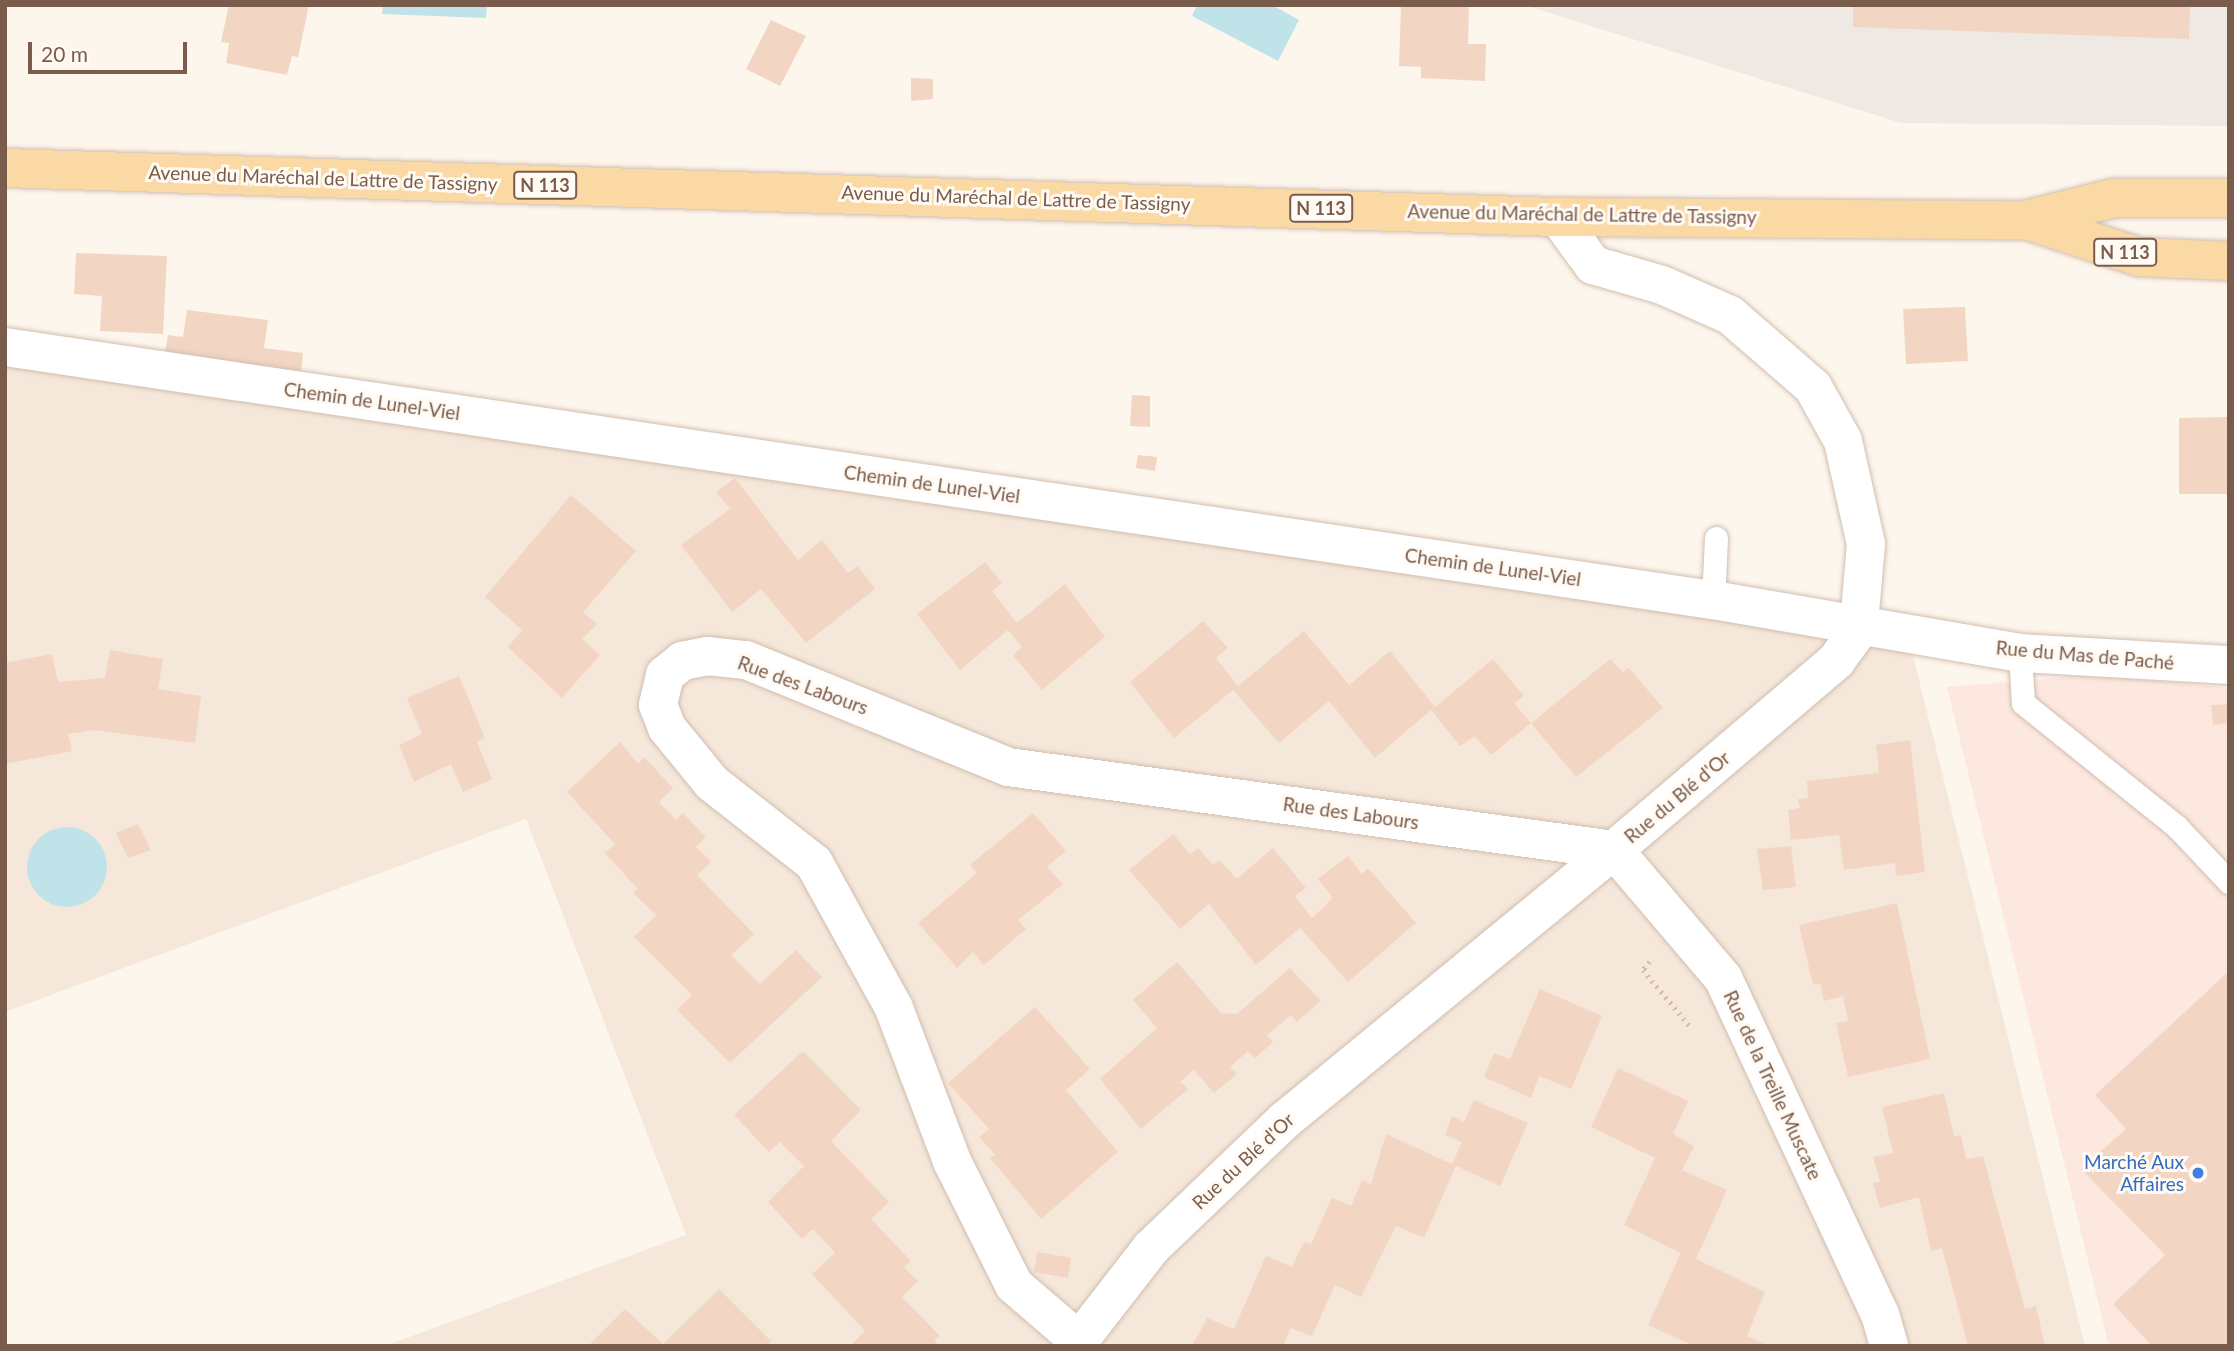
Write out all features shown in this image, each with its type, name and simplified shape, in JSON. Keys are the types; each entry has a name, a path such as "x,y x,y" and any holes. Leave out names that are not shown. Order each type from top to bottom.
{"main road":[{"name":"Avenue du Maréchal de Lattre de Tassigny","path":"5,168 1558,217 2026,220 2114,198 2229,198"},
{"name":"Avenue du Maréchal de Lattre de Tassigny","path":"2026,220 2139,257 2229,261"}],"street":[{"name":"Rue du Blé d'Or","path":"1077,1343 1151,1248 1285,1120 1614,850 1836,661 1859,623 1866,544 1843,441 1813,387 1730,315 1662,285 1592,265 1558,217"},
{"name":"Chemin de Lunel-Viel","path":"5,346 1859,623"},
{"name":"Rue du Mas de Paché","path":"1859,623 2020,653 2229,665"},
{"name":"Rue des Labours","path":"1077,1343 1014,1285 952,1161 894,1008 814,863 794,843 712,783 667,728 658,705 665,675 681,661 707,656 746,660 1008,767 1614,850"},
{"name":"Rue de la Treille Muscate","path":"1614,850 1723,978 1880,1314 1889,1346"}],"lane":[{"path":"1713,600 1716,538"},
{"path":"2020,653 2023,703 2177,827 2229,883"}],"shaded area":[{"path":"1524,5 2229,5 2229,126 1901,123"},
{"path":"5,356 1911,648 2085,1346 385,1346 686,1235 526,819 5,1012"},
{"path":"2093,675 2229,688 2229,1346 2109,1346 1947,687"}],"water":[{"path":"383,5 487,5 486,18 382,14"},
{"path":"1197,5 1272,5 1299,20 1278,61 1192,16"},
{"path":"67,827 82,830 95,839 104,852 107,867 104,882 95,895 82,904 67,907 52,904 39,895 30,882 27,867 30,852 39,839 52,830"}],"building":[{"path":"229,5 309,5 298,57 292,56 287,75 226,63 229,43 221,42"},
{"path":"1401,5 1469,5 1468,44 1486,44 1485,81 1421,78 1421,67 1399,66"},
{"path":"1853,5 2190,5 2189,39 1853,27"},
{"path":"771,20 806,36 780,86 746,69"},
{"path":"911,78 933,79 933,99 911,101"},
{"path":"76,253 167,256 163,334 100,331 102,296 74,294"},
{"path":"1965,307 1968,361 1906,364 1903,309"},
{"path":"187,310 268,320 264,348 303,353 301,375 164,357 168,335 183,337"},
{"path":"1132,395 1150,396 1150,427 1130,426"},
{"path":"2229,417 2229,494 2179,494 2179,418"},
{"path":"1138,455 1157,457 1155,471 1136,468"},
{"path":"735,478 798,560 822,540 848,573 858,566 875,589 806,643 761,589 732,612 681,545 730,509 716,492"},
{"path":"571,495 636,551 583,612 597,624 582,639 600,655 562,698 508,647 522,630 485,597"},
{"path":"985,562 1002,583 992,591 1017,623 1065,584 1105,637 1042,690 1013,655 1022,647 1008,630 960,670 917,614"},
{"path":"1203,621 1228,648 1216,658 1238,686 1304,631 1349,685 1390,651 1435,707 1493,659 1524,696 1514,703 1531,723 1491,755 1475,736 1460,746 1431,710 1375,758 1329,701 1279,743 1233,690 1174,738 1130,682"},
{"path":"110,650 163,659 158,689 201,696 195,743 94,730 68,734 72,751 5,764 5,663 52,654 58,682 105,678"},
{"path":"1610,659 1623,672 1629,668 1663,708 1576,777 1531,723"},
{"path":"459,676 485,738 477,742 492,779 463,792 451,764 414,782 399,745 422,734 407,698"},
{"path":"2229,704 2229,723 2213,725 2211,705"},
{"path":"1910,740 1925,872 1896,876 1895,863 1844,870 1839,835 1791,840 1788,810 1800,808 1798,799 1808,798 1807,781 1879,773 1876,745"},
{"path":"620,742 638,764 644,757 673,788 659,802 676,820 683,813 706,837 696,847 711,862 697,875 754,934 731,955 760,984 796,950 822,977 730,1063 677,1010 692,995 634,937 656,915 633,893 638,889 605,853 615,844 567,792"},
{"path":"1033,813 1066,851 1047,867 1063,884 1018,920 1026,929 984,965 973,952 957,968 918,923 977,873 970,865"},
{"path":"138,824 151,850 128,858 116,833"},
{"path":"1173,834 1190,854 1198,848 1213,865 1219,860 1237,879 1273,848 1306,888 1295,896 1312,918 1333,898 1318,879 1348,856 1362,874 1368,868 1416,923 1348,982 1300,928 1256,965 1209,904 1180,929 1129,870"},
{"path":"1791,846 1796,887 1763,890 1757,849"},
{"path":"1897,903 1930,1059 1848,1077 1836,1023 1848,1021 1843,996 1824,1001 1820,983 1813,985 1799,925"},
{"path":"1177,962 1221,1013 1237,1014 1290,968 1321,1001 1297,1022 1291,1015 1267,1035 1273,1042 1255,1058 1248,1051 1230,1067 1237,1074 1214,1093 1194,1070 1180,1082 1188,1089 1141,1129 1100,1079 1157,1028 1133,1000"},
{"name":"Marché Aux Affaires","path":"2229,971 2229,1346 2152,1346 2113,1304 2165,1255 2081,1169 2126,1129 2095,1095"},
{"path":"1540,989 1602,1016 1571,1089 1539,1076 1531,1098 1484,1077 1494,1053 1510,1059"},
{"path":"1035,1007 1090,1069 1066,1090 1118,1152 1041,1219 990,1158 995,1155 979,1137 989,1129 948,1083"},
{"path":"803,1051 861,1110 831,1141 889,1202 871,1219 911,1261 904,1267 918,1281 902,1297 940,1336 934,1341 939,1346 850,1346 865,1331 812,1274 835,1253 813,1229 802,1239 768,1202 804,1166 780,1142 769,1152 734,1115"},
{"path":"1618,1068 1688,1101 1673,1134 1694,1146 1682,1170 1727,1190 1696,1259 1765,1292 1747,1336 1768,1346 1694,1346 1648,1325 1681,1253 1624,1225 1655,1158 1591,1127"},
{"path":"1944,1093 1954,1136 1961,1135 1966,1159 1983,1156 2025,1309 2036,1306 2045,1346 1968,1346 1942,1248 1931,1251 1919,1197 1880,1208 1873,1183 1880,1181 1873,1157 1893,1153 1882,1107"},
{"path":"1474,1100 1528,1123 1500,1186 1456,1166 1424,1238 1396,1226 1361,1297 1335,1285 1312,1336 1291,1328 1283,1346 1192,1346 1207,1318 1234,1329 1266,1256 1292,1267 1304,1242 1311,1244 1332,1198 1351,1206 1362,1180 1371,1184 1386,1134 1452,1164 1462,1142 1445,1135 1452,1116 1464,1122"},
{"path":"1037,1252 1071,1258 1068,1278 1034,1272"},
{"path":"719,1289 771,1341 766,1346 588,1346 625,1309 663,1344"}],"place":[{"name":"Marché Aux Affaires","path":"2198,1173"}]}
